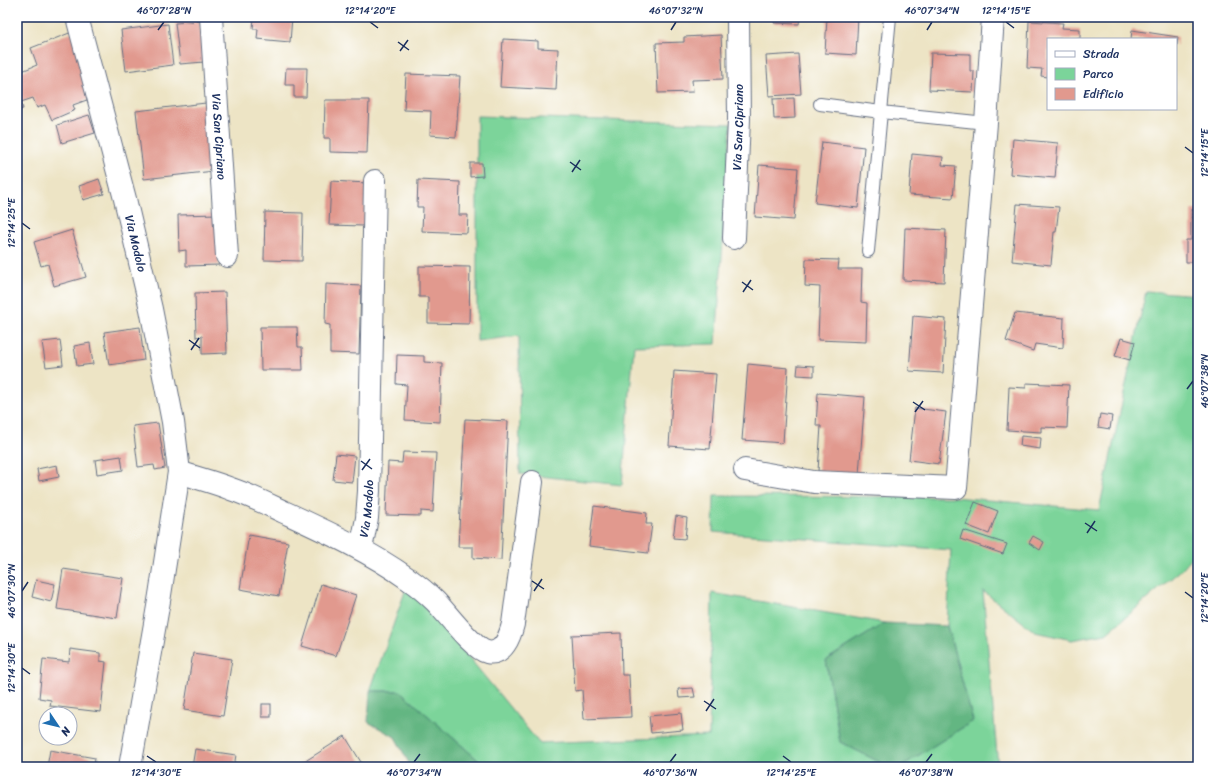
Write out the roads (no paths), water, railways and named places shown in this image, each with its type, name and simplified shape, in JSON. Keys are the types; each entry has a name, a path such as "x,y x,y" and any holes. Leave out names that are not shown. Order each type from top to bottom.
{"street":[{"name":"Via Modolo","path":"76,17 125,199 151,309 172,422 179,472 160,596 130,767"},
{"name":"Via San Cipriano","path":"211,17 227,256"},
{"name":"Via San Cipriano","path":"734,238 739,119 738,17"},
{"path":"745,470 814,482 956,488 986,123 993,17"},
{"name":"Via Modolo","path":"361,549 367,518 369,491 376,181"},
{"name":"Via Modolo","path":"179,472 231,488 361,549 421,588 474,644 481,650 487,652 500,650 510,636 513,624 532,482"}],"lane":[{"path":"868,251 890,17"},
{"path":"820,104 986,123"}]}
